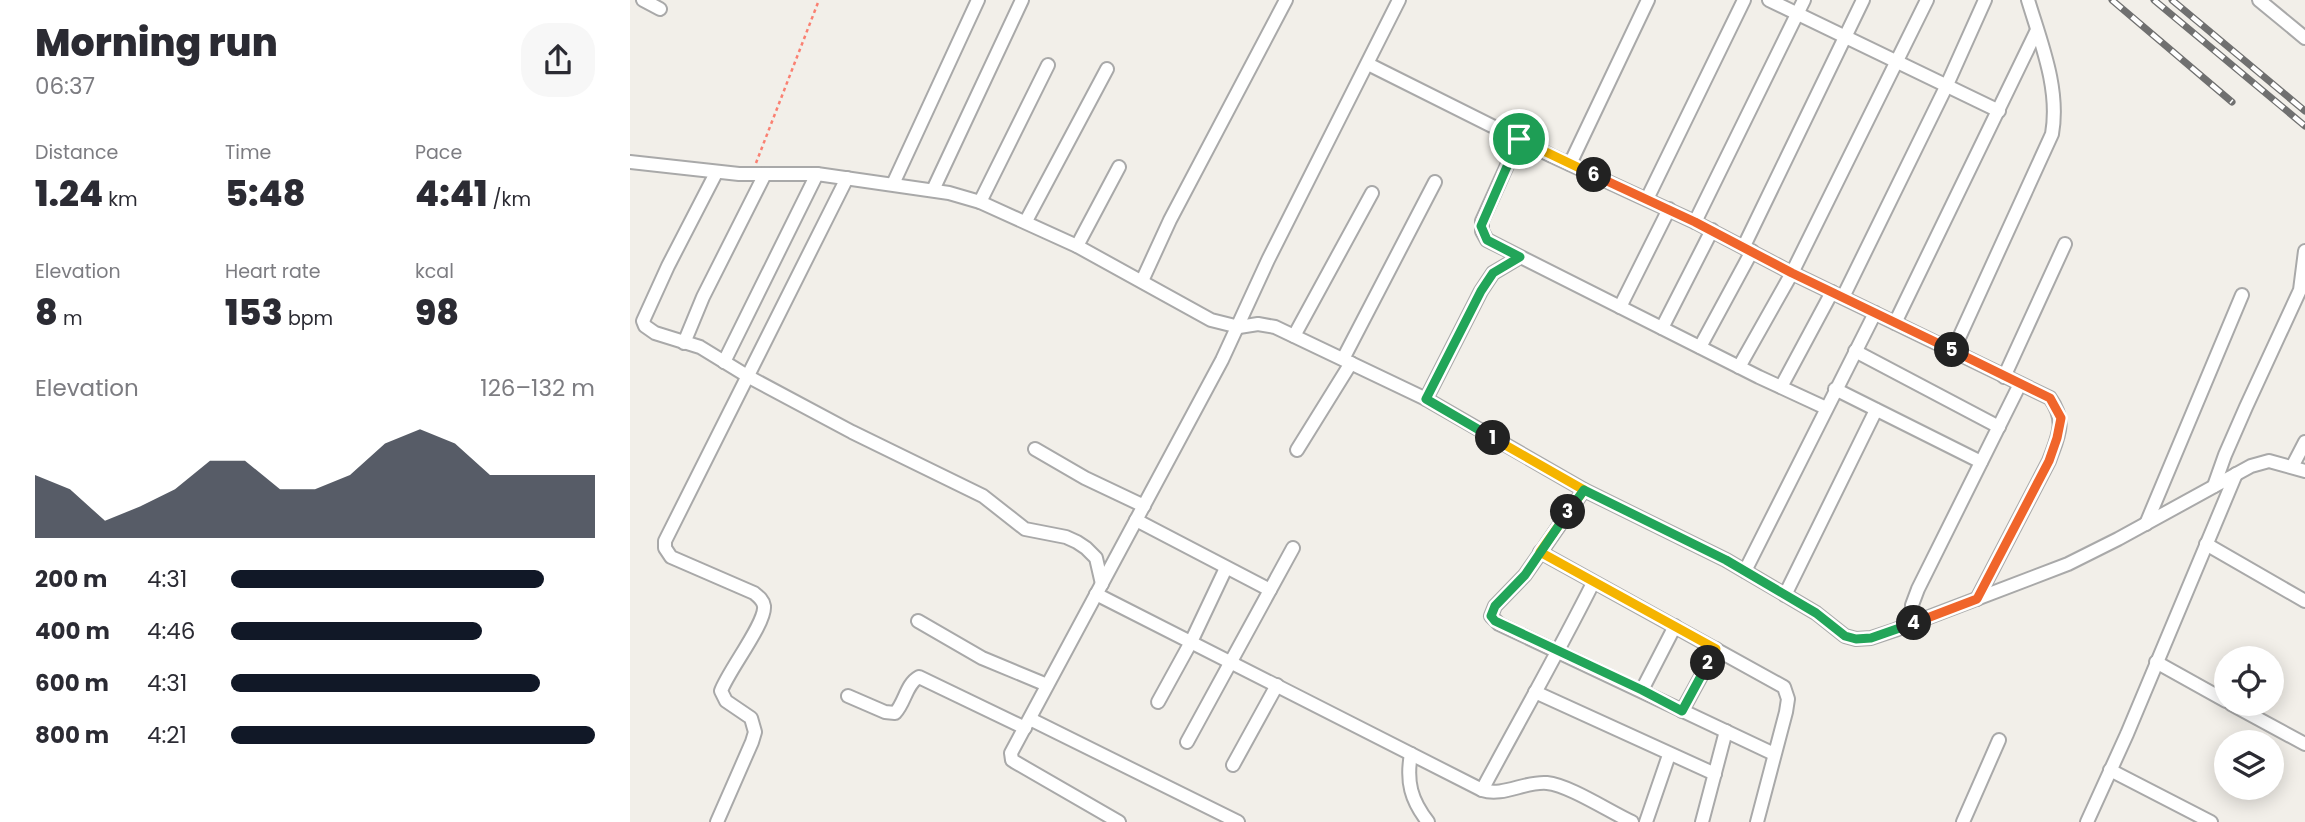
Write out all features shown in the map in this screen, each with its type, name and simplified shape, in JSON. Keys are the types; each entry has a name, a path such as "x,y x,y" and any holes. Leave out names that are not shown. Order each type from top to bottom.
{"street":[{"path":"643,0 660,9"},
{"path":"893,184 978,0"},
{"path":"933,190 1022,0"},
{"path":"1142,281 1170,220 1286,0"},
{"path":"1119,822 1012,760 1011,753 1238,327 1268,260 1399,0"},
{"path":"1570,164 1648,0"},
{"path":"1647,199 1744,0"},
{"path":"1769,0 1999,111"},
{"path":"1695,222 1804,0"},
{"path":"1700,347 1863,0"},
{"path":"1739,367 1792,273 1927,0"},
{"path":"1781,387 1837,295 1946,86 1985,0"},
{"path":"1953,351 2052,134 2054,103 2047,62 2028,0"},
{"path":"2259,0 2305,38"},
{"path":"1895,323 2038,30"},
{"path":"1368,64 1570,164 1712,230 1792,273 2050,398 2061,418 2049,461 1977,599"},
{"path":"980,202 1048,65"},
{"path":"1026,221 1107,69"},
{"path":"1519,139 1481,226 1487,240 1826,408"},
{"path":"630,162 716,173 817,174 933,190 980,202 1077,246 1211,320 1238,327 1258,324 1275,327 1426,399 1584,490 1745,571 1816,613 1845,636 1856,639 1871,638 2067,564 2251,466 2269,461 2298,469 2305,442"},
{"path":"1077,246 1119,167"},
{"path":"716,173 643,321 645,326 700,347 748,377 852,432 983,496 1025,528 1077,542 1096,558 1099,589"},
{"path":"684,343 758,174"},
{"path":"724,362 817,174"},
{"path":"717,822 755,732 751,718 726,701 722,691 760,620 764,605 761,598 754,593 671,557 664,548 669,532 846,178"},
{"path":"1297,450 1347,361 1435,182"},
{"path":"1294,335 1372,193"},
{"path":"1620,307 1669,209"},
{"path":"1662,328 1712,230"},
{"path":"2004,377 2065,244"},
{"path":"2214,486 2241,416 2300,290 2305,251"},
{"path":"1426,399 1481,291 1493,273 1520,257"},
{"path":"2146,524 2242,295"},
{"path":"1745,571 1875,313"},
{"path":"1855,352 1999,427"},
{"path":"1912,623 1912,606 1918,589 2020,384"},
{"path":"1835,389 1981,462"},
{"path":"1785,595 1876,410"},
{"path":"1035,449 1085,478 1144,506"},
{"path":"2087,822 2236,474"},
{"path":"1584,490 1517,584 1495,606 1491,616 1499,624 1774,754"},
{"path":"1136,520 1270,590"},
{"path":"2206,544 2305,601"},
{"path":"1187,742 1293,548"},
{"path":"1540,552 1784,687 1787,705 1757,822"},
{"path":"1158,702 1191,642 1226,568"},
{"path":"1482,790 1559,652 1593,583"},
{"path":"1099,589 1191,642 1482,790 1497,792 1546,783 1574,792 1631,822"},
{"path":"918,621 982,658 1047,685"},
{"path":"1642,690 1675,626"},
{"path":"1682,711 1716,649"},
{"path":"2156,662 2214,694"},
{"path":"848,696 885,712 895,713 913,680 919,677 1028,723 1238,822"},
{"path":"1233,765 1278,685"},
{"path":"1535,692 1715,774"},
{"path":"2253,716 2305,744"},
{"path":"1702,822 1726,731"},
{"path":"1963,822 1999,740"},
{"path":"1411,754 1408,785 1412,798 1428,822"},
{"path":"1646,822 1669,755"},
{"path":"2110,770 2211,822"}],"path":[{"path":"758,174 820,0"}],"railway":[{"path":"2112,0 2232,102"},
{"path":"2154,0 2305,126"},
{"path":"2172,0 2305,111"}],"route":[{"path":"1519,139 1481,226 1487,240 1520,257 1493,273 1481,291 1426,399 1584,490 1540,552 1716,649 1682,711 1495,621 1491,616 1495,606 1525,575 1540,552 1584,490 1726,560 1816,613 1845,636 1856,639 1871,638 1977,599 2049,461 2061,418 2050,398 1792,273 1695,222 1519,139"}]}
